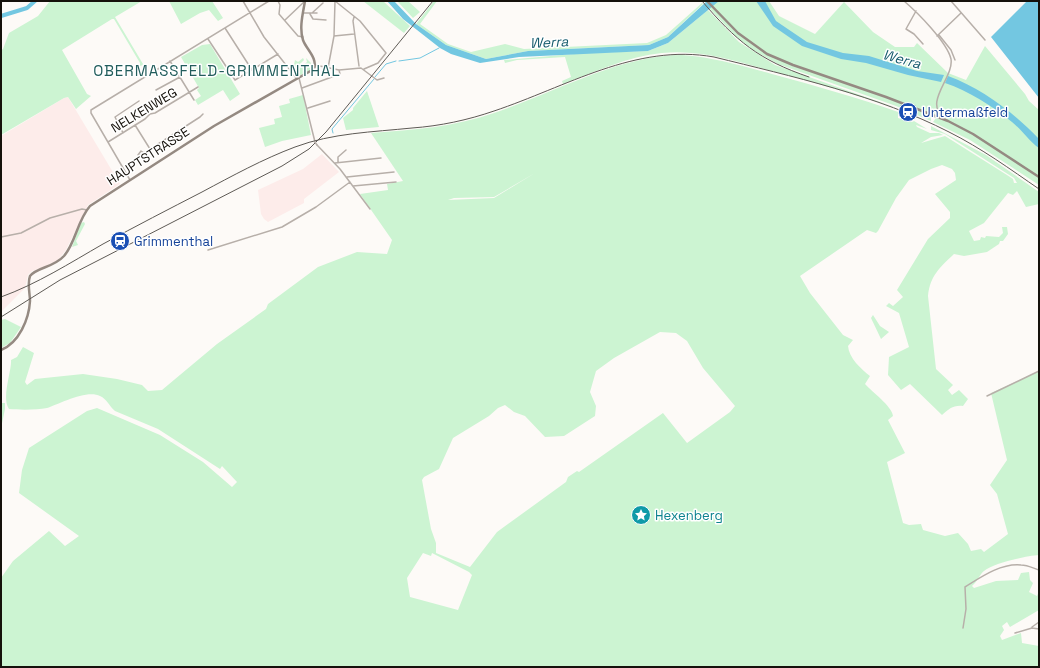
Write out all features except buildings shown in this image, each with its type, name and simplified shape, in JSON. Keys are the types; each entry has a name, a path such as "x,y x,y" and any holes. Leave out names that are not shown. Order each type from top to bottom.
{"main road":[{"path":"305,1 302,13 303,37 314,59 315,66"},
{"path":"707,1 738,33 768,54 793,65 886,97 948,121 973,134 1039,177"},
{"name":"HAUPTSTRASSE","path":"1,350 15,339 28,318 30,276 35,271 52,266 64,256 87,210 130,180 230,116 310,72 315,66"}],"street":[{"path":"243,1 264,37 298,78 308,108 315,142 347,177 370,209"},
{"path":"130,180 91,113 91,110 269,1"},
{"path":"278,1 280,5 279,14 298,36 303,37"},
{"path":"285,20 305,1"},
{"path":"335,1 360,22 386,54 378,62 364,69"},
{"path":"328,68 334,36 335,1"},
{"path":"904,1 916,11 951,50 955,60"},
{"path":"951,1 986,40"},
{"path":"311,13 323,3"},
{"path":"916,11 906,29 914,34 923,44"},
{"path":"938,36 961,12"},
{"path":"302,13 317,13"},
{"path":"311,13 313,19 326,20"},
{"path":"354,17 354,34 359,67"},
{"path":"225,28 252,70"},
{"path":"334,36 354,34"},
{"path":"938,36 949,53 950,67 939,94 937,109 940,116 948,121"},
{"path":"208,39 232,78 237,80 278,54"},
{"name":"NELKENWEG","path":"170,61 194,100"},
{"path":"315,66 339,70 359,67 364,69 377,80 384,78"},
{"path":"302,88 340,74 339,70"},
{"path":"156,90 180,77"},
{"name":"NELKENWEG","path":"108,142 136,125 150,114 155,114 198,87"},
{"path":"123,133 115,117 139,101"},
{"path":"308,108 330,101"},
{"path":"144,153 203,114"},
{"path":"136,125 150,149"},
{"path":"338,162 338,157 346,150"},
{"path":"335,163 381,158"},
{"path":"347,177 394,172"},
{"path":"208,250 282,226 316,206 350,182"},
{"path":"353,186 396,182"},
{"path":"1,237 20,233 50,218 82,209 87,210"},
{"path":"987,396 1039,371"},
{"path":"963,628 966,610 965,587 980,576 1012,565 1022,565 1039,570"},
{"path":"1016,633 1032,628 1039,622"},
{"path":"1032,628 1039,629"}],"shaded area":[{"path":"68,97 120,184 88,205 66,250 58,260 32,271 28,275 25,288 1,312 1,136"},
{"path":"322,154 339,172 304,199 304,203 268,222 264,219 261,214 258,190 303,169"}],"green space":[{"path":"50,1 142,1 115,17 143,64 146,64 140,66 140,63 114,19 112,19 62,50 87,94 91,96 76,109 68,97 64,98 1,135 1,50 3,49 9,33 38,16"},
{"path":"169,1 212,1 223,18 218,21 209,10 200,13 181,24"},
{"path":"363,1 383,1 410,26 404,33"},
{"path":"397,1 408,1 420,12 413,18"},
{"path":"434,1 437,1 420,24 448,44 471,52 505,44 524,49 647,43 666,35 702,3 703,4 668,37 649,45 528,51 486,59 446,45 416,24"},
{"path":"709,1 769,1 779,16 815,34 844,2 873,32 895,47 914,47 917,43 948,73 966,80 985,46 1025,94 1029,101 1039,110 1039,185 970,140 933,122 936,118 927,115 931,117 931,121 896,106 778,64 753,50 736,37 709,8 712,5"},
{"path":"708,10 739,42 775,65 897,108 788,75 704,54 676,52 637,57 563,84 562,81 571,77 565,57 517,60 505,63 504,60 585,53 648,51 668,43"},
{"path":"210,44 240,94 230,101 223,90 198,105 195,100 201,96 197,90 199,88 181,57 202,45"},
{"path":"682,55 727,62 837,92 901,113 898,114 898,118 912,122 914,121 927,129 916,125 917,127 930,133 939,133 943,135 931,137 921,143 945,136 1013,179 1014,183 1017,183 1014,178 945,134 931,130 931,126 986,155 1039,192 1039,204 1026,207 1017,191 1013,195 1008,193 984,223 969,231 974,241 980,240 981,237 985,238 986,236 999,237 1003,233 1002,227 1007,227 1008,234 1003,241 1000,241 999,244 987,252 964,256 954,254 933,277 928,296 936,369 953,385 948,390 952,395 959,390 968,399 963,406 949,409 942,415 910,384 901,390 888,375 889,357 909,347 899,313 886,306 889,303 893,306 903,297 897,290 928,239 950,218 950,212 935,194 956,180 955,173 952,169 942,165 909,180 896,198 876,233 867,230 800,276 810,293 843,335 853,340 848,346 851,355 859,367 870,376 865,384 886,404 892,412 893,416 888,420 905,453 887,462 903,523 909,525 921,524 923,530 945,536 958,533 968,544 971,551 981,549 984,552 1008,534 997,494 990,485 1007,460 991,393 1039,371 1039,555 1010,560 988,568 972,586 974,588 996,581 1018,580 1021,573 1029,572 1030,580 1033,583 1029,592 1037,596 1039,591 1039,610 1010,627 1007,622 1002,626 1004,630 1000,636 1002,640 1021,633 1022,643 1039,646 1039,667 1,667 1,578 13,561 49,531 65,546 79,536 19,493 22,470 29,448 87,411 97,408 160,435 203,462 232,487 237,482 222,466 220,469 158,429 115,411 104,399 94,394 81,396 43,409 9,409 6,391 11,360 17,357 23,347 34,353 25,382 27,385 35,379 83,374 117,379 142,385 148,391 162,390 217,344 266,309 268,304 318,267 357,252 387,254 392,240 360,194 388,190 387,184 403,181 371,133 402,131 464,122 517,105 587,76 634,61","holes":["535,173 494,198 448,200 454,198 494,197","660,332 676,333 687,341 703,368 735,406 730,412 687,443 663,413 579,472 577,471 568,477 566,482 497,532 470,567 436,553 436,543 431,529 422,480 424,477 439,469 453,438 489,416 498,408 505,405 514,412 525,416 545,437 564,436 595,416 596,406 590,392 596,371 614,358","423,553 431,556 432,553 472,575 458,610 410,597 407,578"]},
{"path":"303,58 304,60 300,64 301,67 307,62 306,58 311,63 311,66 313,66 306,73 296,75 290,68 294,65 295,60 298,62"},
{"path":"367,91 379,127 346,130 343,118 353,110"},
{"path":"303,95 311,135 282,141 265,147 259,128 275,124 274,119 282,117 279,106 290,103 289,99"},
{"path":"84,222 85,224 76,241 78,245 72,247 81,223"},
{"path":"873,315 880,326 889,332 881,339 871,318"},
{"path":"5,319 21,327 10,343 1,348 1,320"},
{"path":"1,403 5,403 5,409 1,428"}],"water":[{"path":"387,1 394,1 416,24 446,45 486,59 528,51 649,45 668,37 707,1 719,1 668,43 648,51 519,57 480,63 451,54 440,48 403,19"},
{"path":"756,1 765,1 776,21 807,42 843,53 869,56 917,71 944,75 941,82 908,75 866,63 841,59 802,46 773,26"},
{"path":"1027,1 1039,1 1039,98 991,37"},
{"path":"948,76 961,81 997,102 1039,139 1039,148 1016,125 996,110 954,86 945,83"}],"waterway":[{"name":"Werra","path":"1,16 27,8 35,1"},
{"path":"399,61 420,58 439,48"},
{"path":"375,77 386,64 396,61"},
{"path":"333,133 332,129 374,79"}],"railway":[{"path":"1,317 60,280 282,166 309,149 326,132 433,1"},
{"path":"702,1 726,27 750,48 776,64 809,77"},
{"path":"1,297 40,280 115,237 236,174 295,147 309,142 338,136 433,126 464,120 521,101 602,70 657,56 685,54 714,57 864,97 922,119 961,138 1039,189"}],"place":[{"name":"Untermaßfeld","path":"908,112"},
{"name":"Grimmenthal","path":"120,241"},
{"name":"Hexenberg","path":"641,515"}],"district":[{"name":"OBERMASSFELD-GRIMMENTHAL","path":"217,70"}]}
